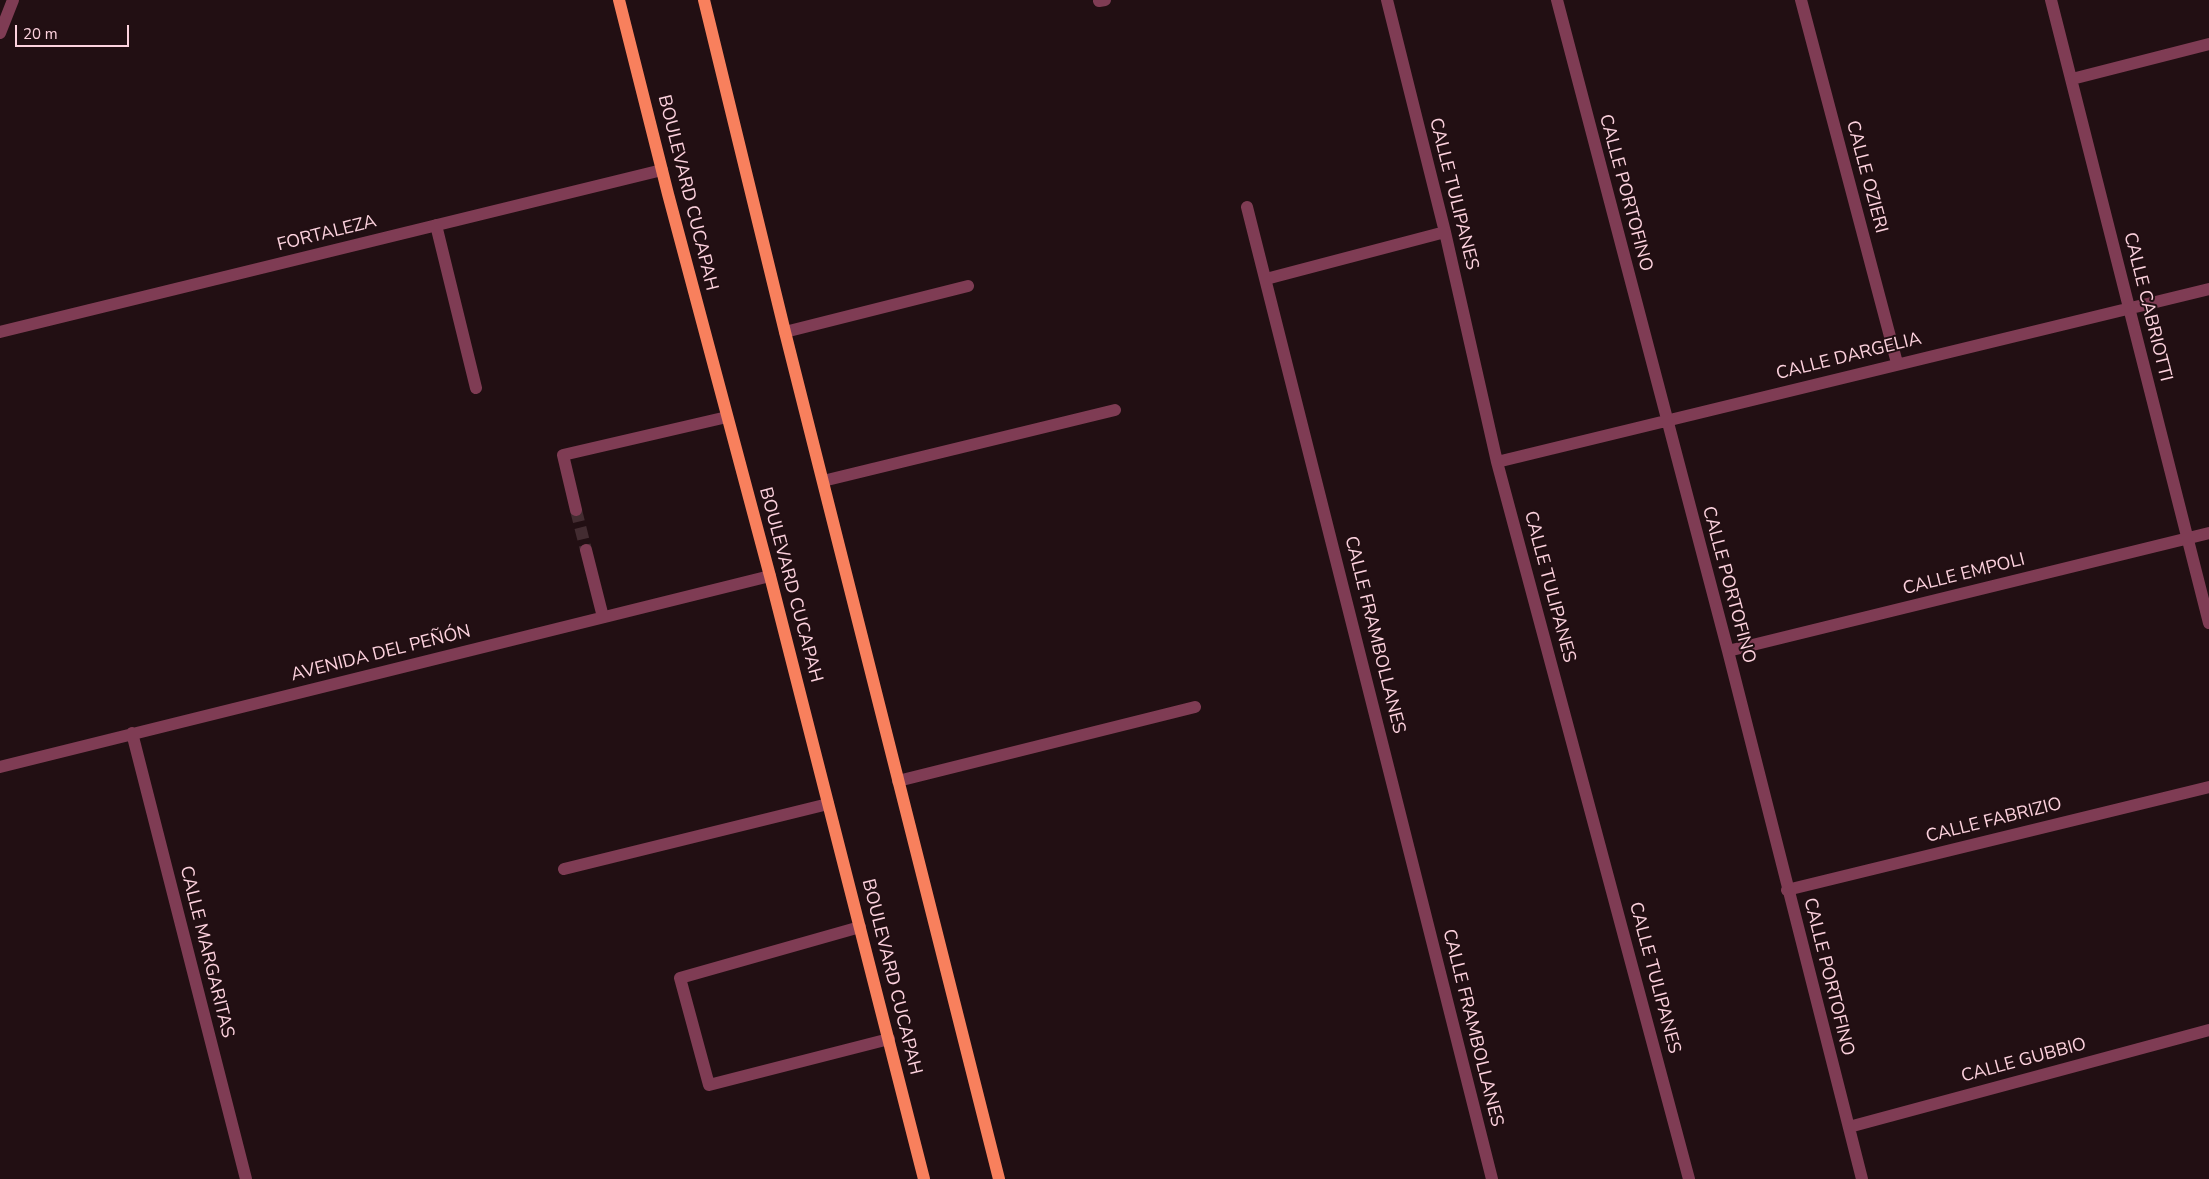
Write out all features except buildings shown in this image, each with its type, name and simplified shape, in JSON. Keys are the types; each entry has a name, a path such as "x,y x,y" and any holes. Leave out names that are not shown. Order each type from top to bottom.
{"main road":[{"name":"BOULEVARD CUCAPAH","path":"619,0 662,170 770,576 924,1179"},
{"path":"704,0 785,332 999,1179"}],"street":[{"path":"0,33 13,0"},
{"name":"CALLE TULIPANES","path":"1387,0 1445,232 1497,462 1689,1179"},
{"name":"CALLE PORTOFINO","path":"1556,0 1728,651 1862,1179"},
{"name":"CALLE OZIERI","path":"1801,0 1898,363"},
{"name":"CALLE CABRIOTTI","path":"2051,0 2209,623"},
{"path":"2072,79 2209,44"},
{"name":"FORTALEZA","path":"0,332 662,170"},
{"name":"CALLE FRAMBOLLANES","path":"1247,206 1492,1179"},
{"path":"436,225 476,388"},
{"path":"1266,279 1445,232"},
{"path":"785,332 968,286"},
{"name":"CALLE DARGELIA","path":"1497,462 1898,363 2129,310 2209,289"},
{"path":"823,481 1115,410"},
{"path":"576,510 563,455 727,417"},
{"name":"CALLE EMPOLI","path":"1728,651 2209,533"},
{"path":"586,550 603,618"},
{"name":"AVENIDA DEL PEÑÓN","path":"0,767 770,576"},
{"path":"898,781 1196,707"},
{"name":"CALLE MARGARITAS","path":"132,733 246,1179"},
{"name":"CALLE FABRIZIO","path":"1788,890 2209,787"},
{"path":"564,869 828,804"},
{"path":"860,927 680,978 709,1085 888,1039"},
{"name":"CALLE GUBBIO","path":"1849,1127 2209,1030"}],"tunnel":[{"path":"576,510 586,550"}]}
